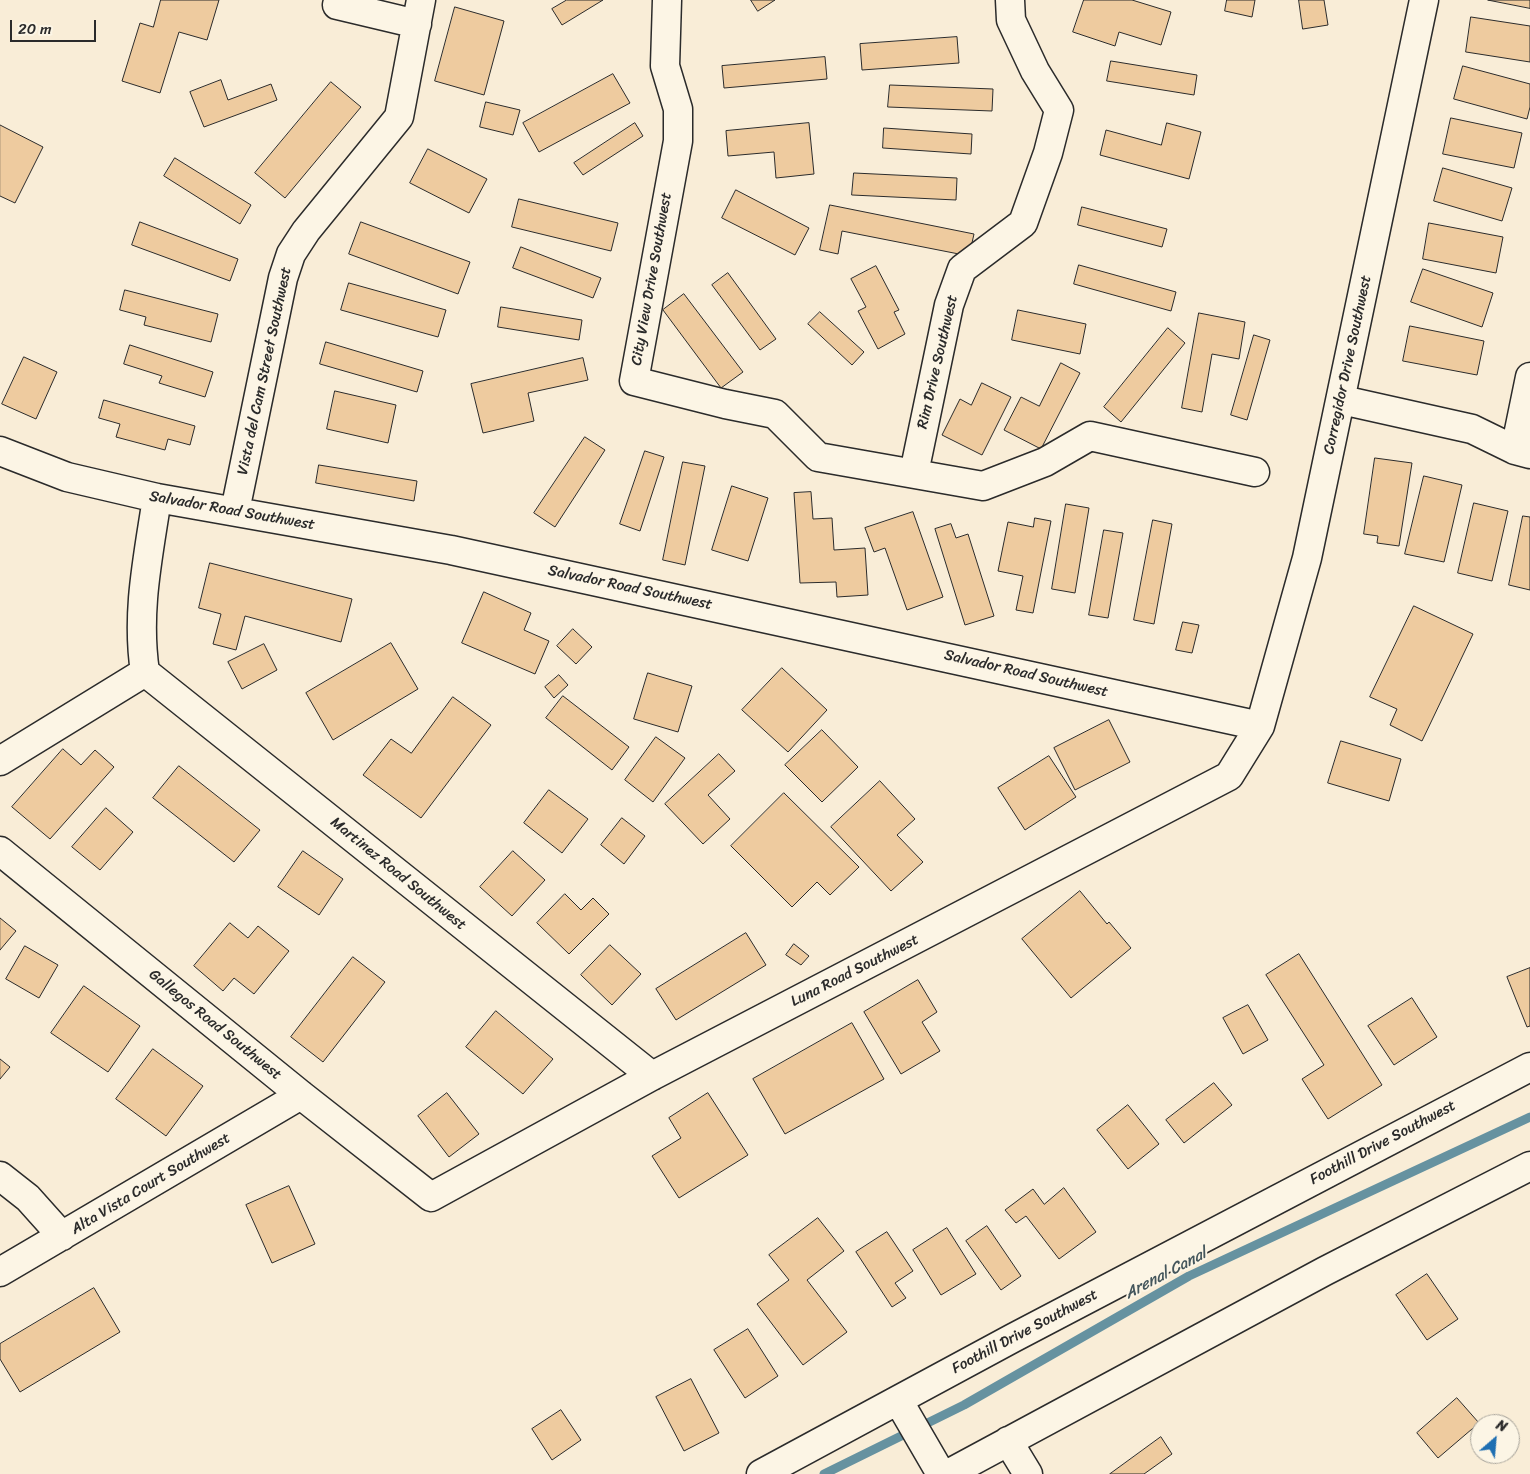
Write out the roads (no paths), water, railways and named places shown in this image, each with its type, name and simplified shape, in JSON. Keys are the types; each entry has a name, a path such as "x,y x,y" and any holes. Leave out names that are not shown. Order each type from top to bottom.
{"street":[{"name":"City View Drive Southwest","path":"667,0 665,66 678,109 678,141 634,381 725,404 775,414 818,457 983,486 1045,462 1090,436 1255,472"},
{"name":"Rim Drive Southwest","path":"914,473 949,305 962,268 1023,223 1048,153 1059,110 1035,71 1011,20 1010,0"},
{"name":"Corregidor Drive Southwest","path":"1260,726 1307,558 1342,400 1424,0"},
{"path":"338,5 419,12"},
{"name":"Vista del Cam Street Southwest","path":"235,511 283,278 291,254 306,231 399,117 419,12"},
{"path":"1342,400 1472,429 1522,452 1530,377"},
{"name":"Salvador Road Southwest","path":"0,451 67,477 157,498 451,550 1260,726"},
{"path":"0,761 145,672 140,643 140,609 157,498"},
{"name":"Martinez Road Southwest","path":"145,672 652,1076"},
{"name":"Luna Road Southwest","path":"432,1197 652,1076 1229,776 1260,726"},
{"name":"Gallegos Road Southwest","path":"0,852 301,1095 432,1197"},
{"name":"Foothill Drive Southwest","path":"760,1474 1530,1068"},
{"name":"Alta Vista Court Southwest","path":"0,1272 301,1095"},
{"path":"948,1474 1316,1276 1530,1166"},
{"path":"0,1176 28,1198 62,1236"},
{"path":"898,1400 928,1448 941,1474"},
{"path":"1008,1441 1028,1474"}],"waterway":[{"name":"Arenal Canal","path":"824,1474 964,1405 1189,1276 1530,1117"}]}
